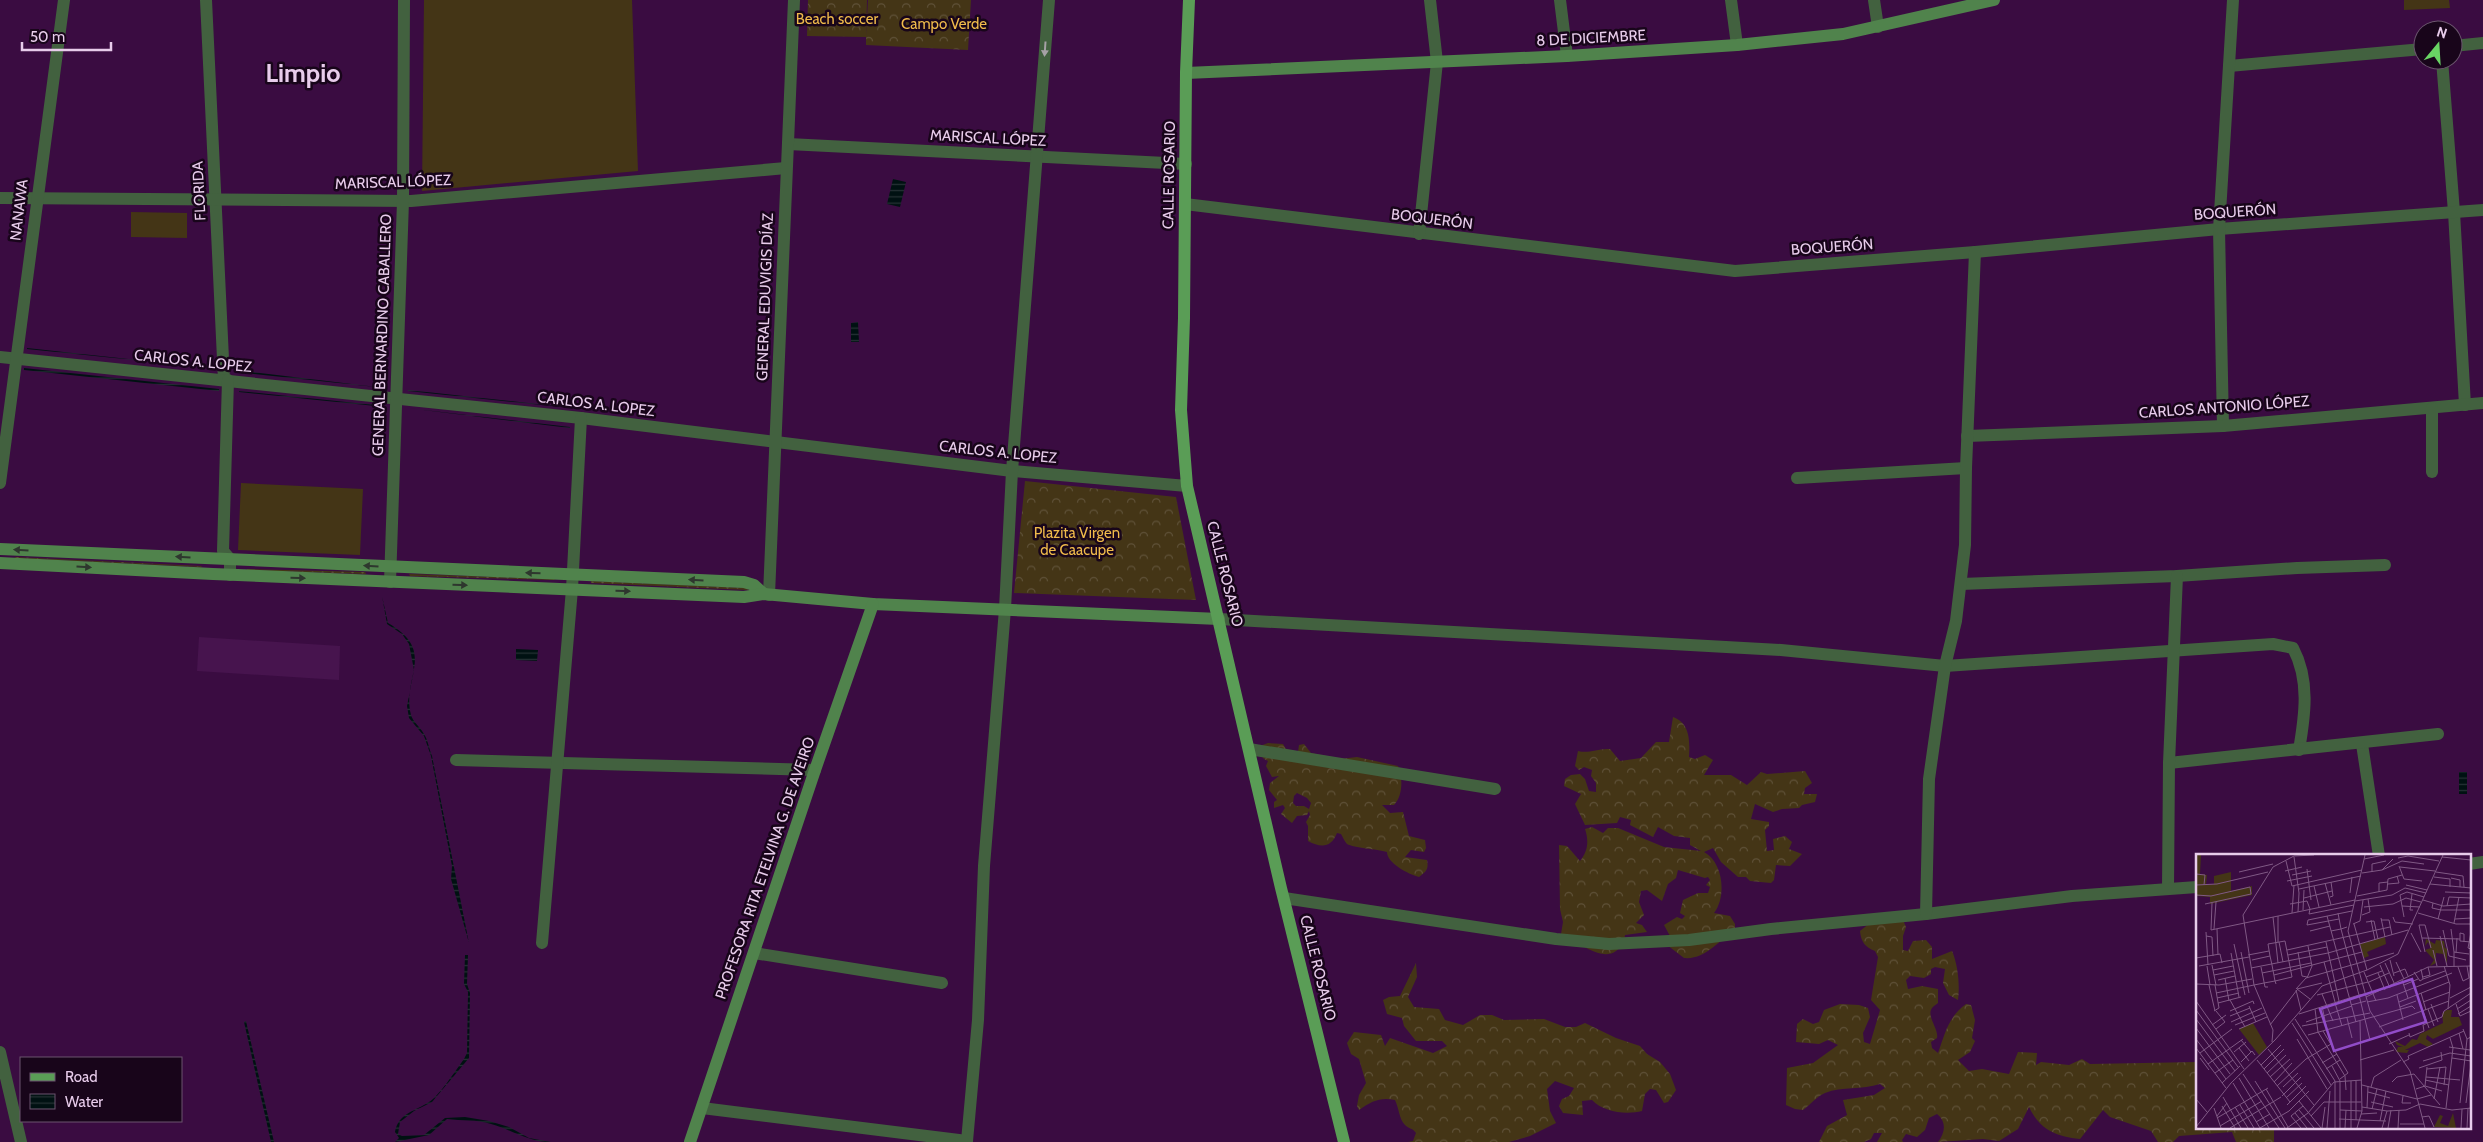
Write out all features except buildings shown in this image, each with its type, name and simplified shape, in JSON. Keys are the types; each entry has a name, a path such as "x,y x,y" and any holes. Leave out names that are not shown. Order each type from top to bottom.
{"main road":[{"name":"CALLE ROSARIO","path":"1189,0 1186,73 1184,318 1180,410 1187,486 1284,898 1344,1142"}],"street":[{"name":"NANAWA","path":"0,483 64,0"},
{"name":"FLORIDA","path":"206,0 226,380 223,556"},
{"name":"GENERAL BERNARDINO CABALLERO","path":"390,582 404,201 404,0"},
{"name":"GENERAL EDUVIGIS DÍAZ","path":"766,594 775,442 794,0"},
{"path":"702,1108 967,1141 978,1020 984,866 1005,609 1012,470 1049,0"},
{"path":"1419,234 1437,62 1430,0"},
{"path":"1560,0 1567,56"},
{"path":"1731,0 1737,45"},
{"path":"1874,0 1878,27"},
{"name":"8 DE DICIEMBRE","path":"1186,73 1567,56 1737,45 1843,34 1994,0"},
{"path":"2224,426 2219,229 2233,0"},
{"path":"2463,45 2483,43"},
{"path":"2229,66 2413,50"},
{"path":"2443,70 2454,212 2465,405"},
{"name":"MARISCAL LÓPEZ","path":"788,144 1186,164"},
{"name":"MARISCAL LÓPEZ","path":"0,198 404,201 786,168"},
{"name":"BOQUERÓN","path":"1185,204 1419,234 1735,270 1975,252 2219,229 2483,210"},
{"path":"1926,914 1929,779 1945,666 1955,628 1965,545 1967,436 1975,252"},
{"name":"CARLOS A. LOPEZ","path":"0,358 580,418 1012,470 1187,486"},
{"name":"CARLOS ANTONIO LÓPEZ","path":"1967,436 2224,426 2483,403"},
{"path":"2432,408 2432,472"},
{"path":"542,943 572,589 580,418"},
{"path":"1797,478 1966,468"},
{"path":"0,549 223,556 390,567 744,582 754,585 766,594"},
{"path":"213,574 223,556"},
{"path":"223,556 230,575"},
{"path":"0,563 390,582 744,596 766,594 873,604 1219,619 1781,650 1945,666 2273,644 2293,648 2302,665 2305,685 2304,717 2299,750"},
{"path":"1961,584 2177,576 2297,568 2385,565"},
{"path":"2168,889 2169,763 2177,576"},
{"name":"PROFESORA RITA ETELVINA G. DE AVEIRO","path":"690,1142 873,604"},
{"path":"2169,763 2362,744 2438,734"},
{"path":"2362,744 2379,854"},
{"path":"1249,749 1495,789"},
{"path":"456,760 815,770"},
{"path":"2470,864 2483,862"},
{"path":"1284,898 1556,939 1609,944 1689,940 1771,928 1926,914 2072,896 2196,887"},
{"path":"754,953 942,983"},
{"path":"0,1052 21,1142"}],"shaded area":[{"path":"199,637 340,646 339,680 197,671"}],"green space":[{"path":"424,0 632,0 638,171 422,191"},
{"name":"Campo Verde","path":"808,0 867,0 866,36 868,0 971,0 968,50 866,45 866,37 807,36"},
{"path":"2404,0 2449,0 2450,8 2404,10"},
{"path":"131,212 187,213 187,238 131,237"},
{"name":"Plazita Virgen de Caacupe","path":"1025,481 1176,497 1196,600 1014,593"},
{"path":"241,483 363,489 360,555 238,550"},
{"path":"15,558 201,566 202,567"},
{"path":"247,570 365,572 366,574"},
{"path":"409,574 554,579 555,580 410,576"},
{"path":"591,581 747,588 748,590 591,583"},
{"path":"1673,717 1683,724 1688,733 1689,757 1695,759 1705,755 1713,760 1704,775 1731,775 1747,785 1761,772 1767,774 1805,771 1812,783 1805,788 1804,794 1817,794 1815,802 1802,805 1799,808 1782,809 1773,812 1755,804 1751,819 1769,822 1769,826 1765,830 1767,851 1774,850 1773,839 1785,836 1792,842 1789,849 1802,854 1790,866 1776,865 1774,880 1771,883 1750,881 1746,877 1738,877 1721,862 1713,848 1704,852 1715,863 1721,880 1721,898 1714,913 1730,916 1735,924 1735,930 1705,953 1692,958 1684,958 1667,945 1670,936 1664,925 1677,917 1682,919 1685,916 1680,913 1683,900 1698,893 1708,893 1710,887 1706,885 1710,880 1708,877 1705,878 1678,870 1676,878 1668,884 1662,901 1647,890 1641,891 1639,902 1644,915 1636,923 1642,925 1647,932 1625,935 1622,946 1610,954 1596,952 1561,934 1563,922 1560,909 1559,845 1567,846 1580,861 1587,846 1585,829 1592,827 1603,833 1608,828 1618,828 1664,847 1701,851 1690,845 1690,838 1674,836 1658,827 1653,837 1630,825 1631,820 1620,817 1617,823 1585,825 1575,804 1581,794 1564,786 1565,779 1571,775 1580,774 1585,779 1589,791 1596,792 1596,783 1591,776 1592,770 1584,767 1579,770 1575,766 1578,751 1610,749 1620,761 1641,758 1656,742 1669,742"},
{"path":"1268,743 1283,744 1286,749 1298,752 1299,745 1304,744 1311,753 1340,759 1357,757 1398,766 1401,781 1399,797 1394,805 1382,805 1390,813 1403,812 1409,836 1425,840 1426,848 1424,852 1411,850 1405,857 1427,860 1428,866 1425,872 1419,877 1409,873 1394,864 1387,852 1347,844 1341,834 1337,833 1332,842 1321,846 1308,841 1308,826 1306,822 1310,815 1309,811 1307,815 1297,816 1292,823 1281,814 1285,808 1283,805 1274,808 1274,802 1277,800 1269,790 1270,783 1279,776 1272,777 1266,766 1268,761 1258,752 1260,746","holes":["1297,793 1307,798 1311,803 1309,809 1304,806 1296,806 1293,803 1294,796"]},
{"path":"1903,920 1906,927 1903,936 1903,950 1908,951 1913,941 1926,940 1932,947 1932,959 1952,951 1959,982 1958,1000 1949,995 1943,983 1945,969 1935,967 1931,969 1931,974 1924,978 1910,976 1906,980 1908,989 1922,986 1938,989 1938,1003 1931,1011 1937,1038 1931,1042 1932,1048 1938,1053 1945,1033 1955,1014 1966,1004 1971,1005 1975,1020 1972,1038 1975,1041 1970,1052 1958,1060 1969,1071 1982,1069 2009,1074 2018,1052 2037,1053 2036,1065 2041,1062 2069,1065 2082,1059 2090,1064 2196,1062 2196,1130 2274,1130 2274,1142 2236,1142 2232,1132 2179,1136 2173,1142 2158,1142 2151,1131 2110,1117 2103,1110 2080,1139 2056,1134 2038,1121 2029,1107 2018,1129 1999,1141 1983,1139 1938,1142 1942,1135 1944,1124 1937,1114 1929,1118 1925,1130 1917,1137 1906,1134 1902,1140 1903,1142 1877,1142 1882,1133 1874,1133 1871,1139 1864,1142 1819,1142 1827,1126 1847,1115 1843,1100 1874,1095 1885,1088 1880,1084 1832,1091 1819,1096 1803,1110 1786,1105 1787,1068 1813,1063 1838,1045 1828,1040 1819,1044 1796,1042 1797,1024 1803,1019 1813,1024 1819,1022 1824,1010 1840,1004 1859,1005 1868,1008 1870,1017 1863,1033 1864,1042 1870,1044 1880,1010 1871,1000 1878,957 1875,951 1864,944 1860,931 1870,923"},
{"path":"1416,963 1417,977 1408,997 1414,1007 1439,1009 1445,1020 1463,1025 1480,1015 1492,1015 1504,1020 1544,1019 1565,1027 1576,1027 1585,1023 1616,1038 1640,1046 1647,1054 1660,1062 1670,1074 1676,1090 1668,1102 1664,1103 1656,1090 1650,1089 1645,1094 1642,1111 1636,1112 1615,1112 1602,1107 1592,1100 1582,1101 1583,1115 1563,1113 1559,1106 1562,1099 1569,1096 1574,1088 1555,1081 1547,1089 1550,1111 1556,1123 1530,1136 1509,1142 1408,1142 1413,1141 1416,1133 1403,1123 1395,1100 1376,1100 1359,1110 1357,1106 1359,1095 1366,1083 1359,1059 1351,1054 1347,1043 1354,1032 1381,1035 1385,1046 1390,1038 1433,1053 1447,1046 1442,1041 1416,1041 1404,1026 1402,1018 1387,1014 1383,1000 1389,997 1400,996"}],"water":[{"path":"893,179 906,182 900,207 887,204"},
{"path":"858,322 859,342 851,342 851,323"},
{"path":"27,348 211,368 27,349"},
{"path":"24,368 219,389 219,391 24,370"},
{"path":"235,370 385,388 235,372"},
{"path":"408,390 648,416 408,391"},
{"path":"239,392 385,406 385,407"},
{"path":"407,408 570,427 570,428"},
{"path":"382,596 388,623 403,634 411,644 415,655 414,669 409,644 402,634 387,624"},
{"path":"516,649 538,650 537,661 516,660"},
{"path":"410,690 411,715 425,736 432,756 469,943 451,879 452,866 431,756 424,736 409,718 407,706"},
{"path":"2459,772 2467,772 2467,794 2459,794"},
{"path":"465,955 468,955 467,984 470,993 469,1058 432,1102 414,1111 400,1122 398,1134 402,1136 424,1135 445,1118 465,1117 489,1121 509,1127 529,1138 551,1142 527,1138 485,1122 447,1119 429,1135 395,1142 399,1138 395,1132 400,1121 408,1113 424,1105 438,1094 467,1053 468,992 464,984"},
{"path":"246,1021 274,1142 271,1142 244,1022"}],"district":[{"name":"Limpio","path":"303,73"}],"park label":[{"name":"Beach soccer","path":"837,19"}]}
